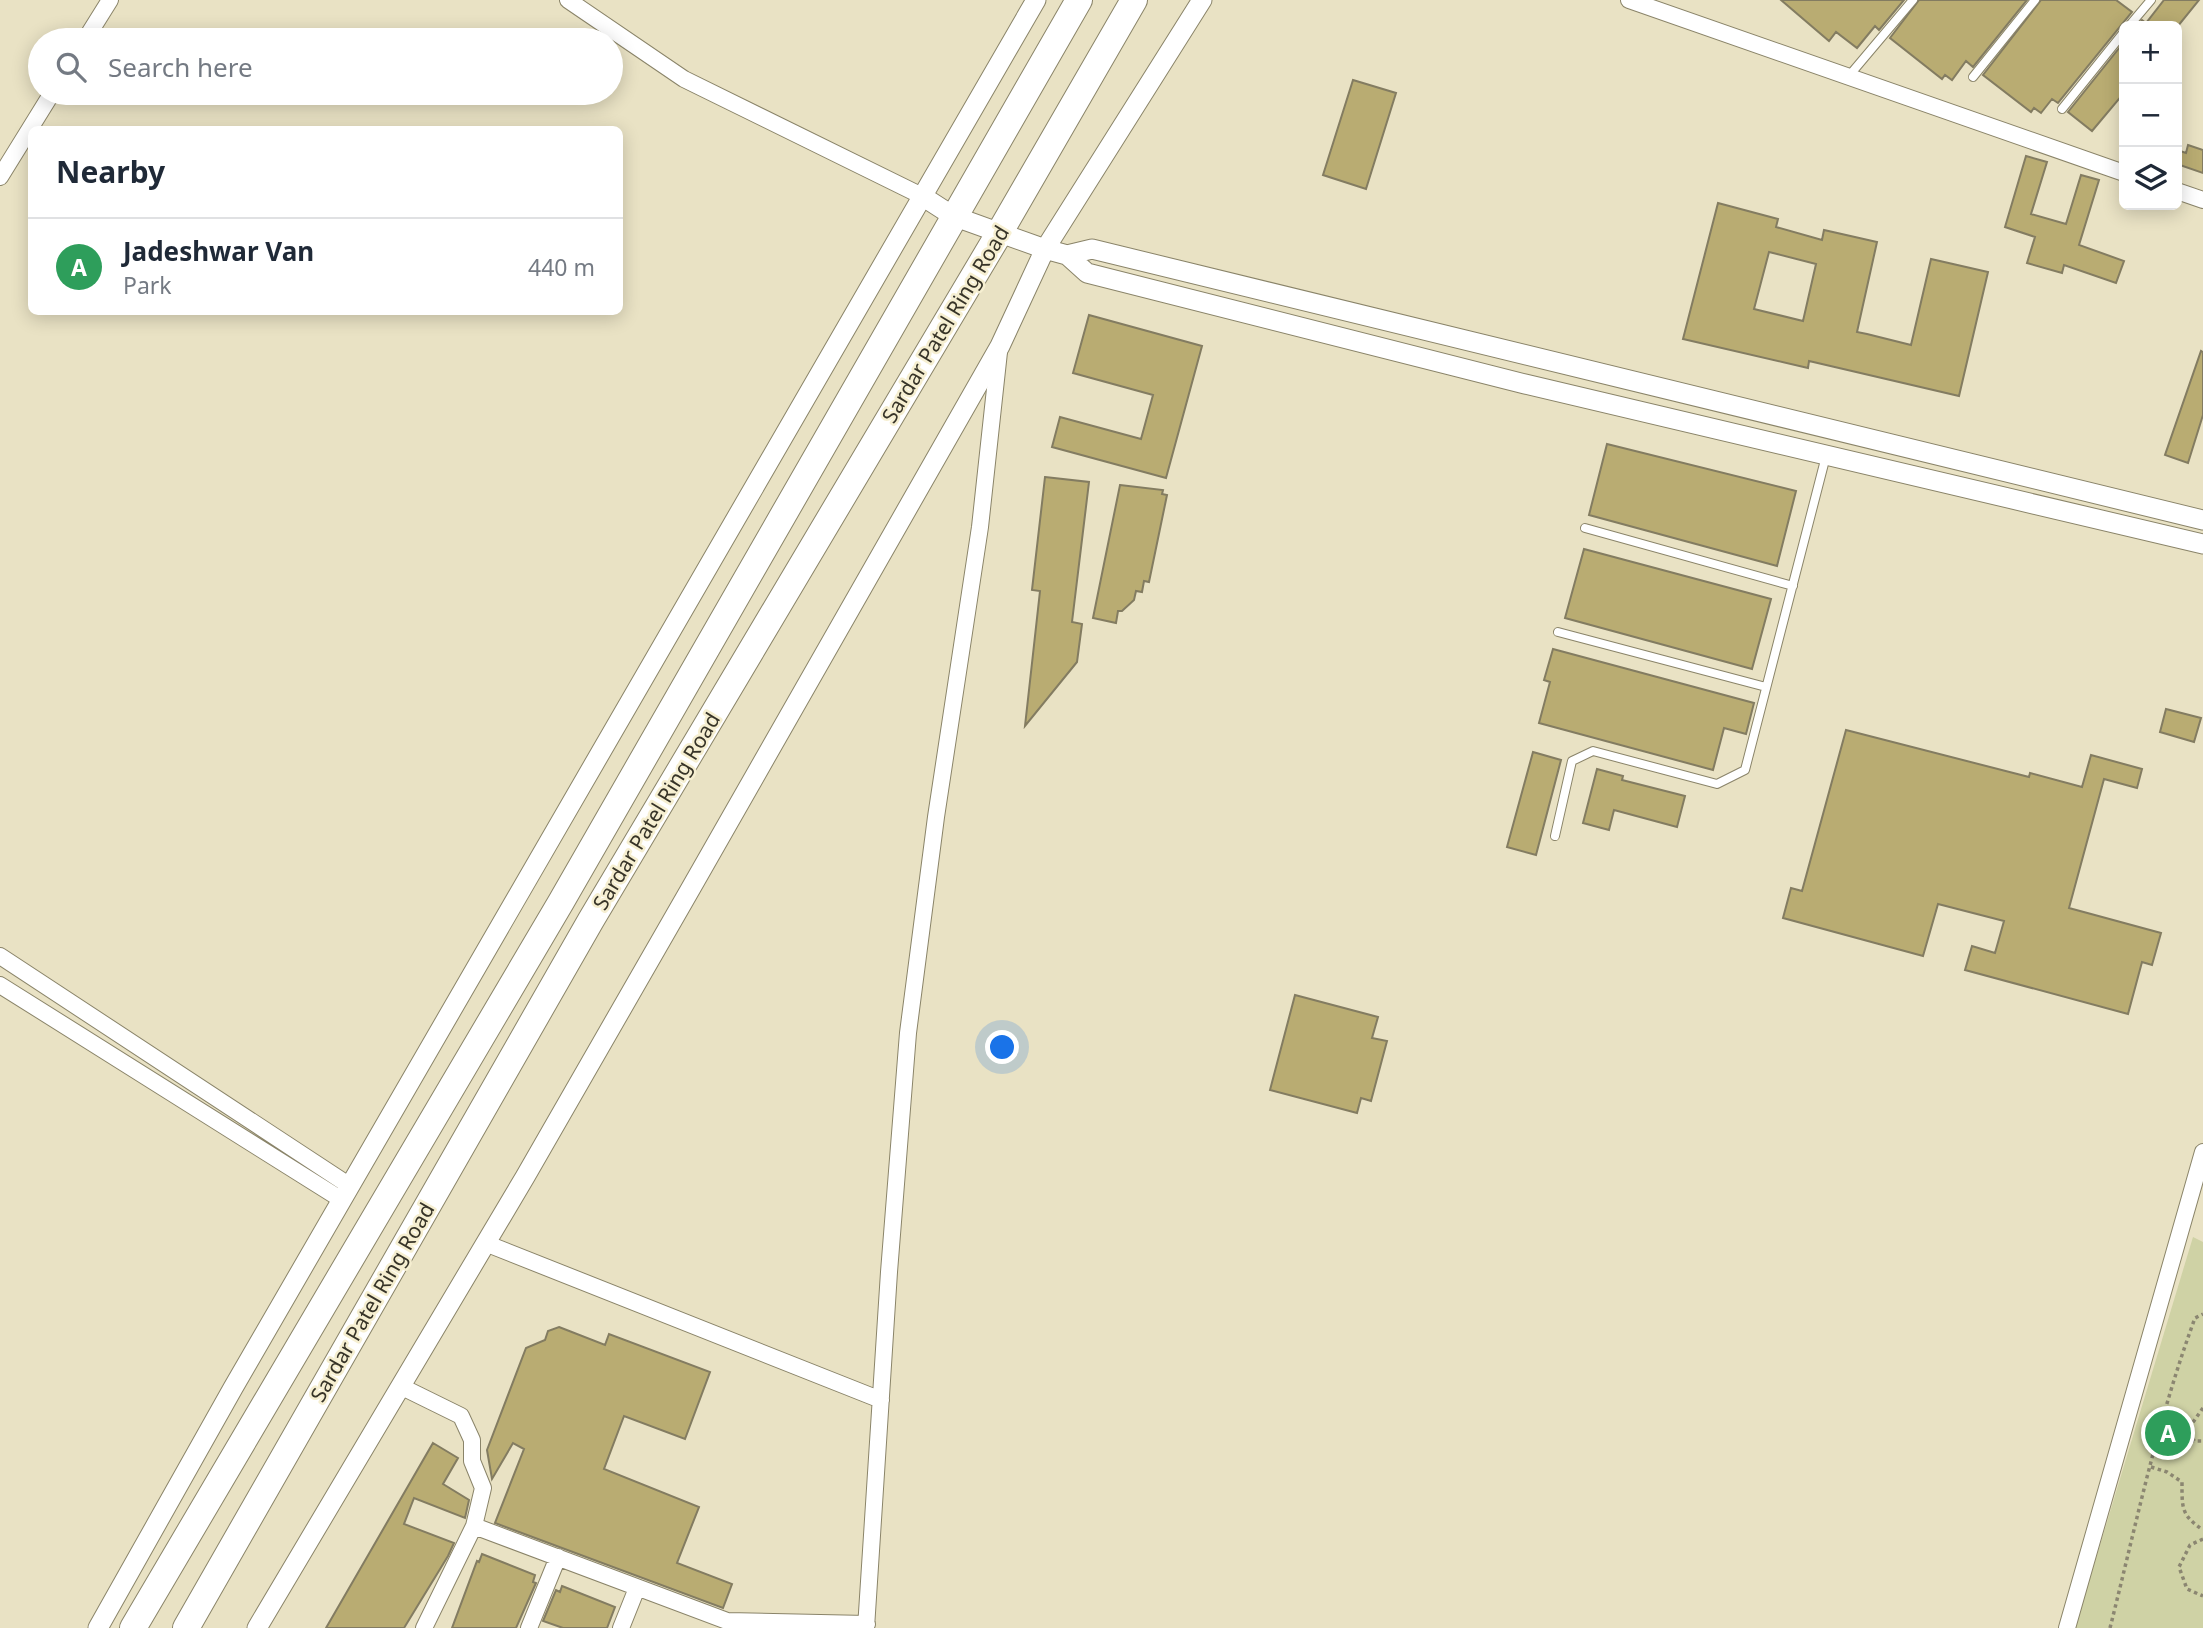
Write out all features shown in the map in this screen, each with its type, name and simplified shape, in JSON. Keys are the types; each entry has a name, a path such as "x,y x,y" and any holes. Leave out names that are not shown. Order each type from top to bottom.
{"highway":[{"name":"Sardar Patel Ring Road","path":"133,1628 610,815 1079,0"},
{"name":"Sardar Patel Ring Road","path":"186,1628 642,833 1135,0"},
{"path":"610,815 642,833"}],"street":[{"path":"92,28 110,0"},
{"path":"568,0 609,28"},
{"path":"97,1628 1037,0"},
{"path":"257,1628 485,1244 691,888 1000,346 1045,249 1202,0"},
{"path":"1629,0 1656,4 1848,77 2119,171"},
{"path":"623,37 684,79 922,196 953,216 1067,255 1087,274 1525,384 2203,544"},
{"path":"32,126 45,105"},
{"path":"0,177 28,132"},
{"path":"2182,193 2203,200"},
{"path":"1067,255 1092,249 2203,520"},
{"path":"474,1526 727,1624 866,1626 908,1033 936,817 980,527 1000,346"},
{"path":"1785,446 1791,419"},
{"path":"0,956 346,1193"},
{"path":"0,985 346,1193"},
{"path":"2067,1628 2203,1152"},
{"path":"485,1244 881,1400"},
{"path":"400,1386 461,1416 472,1440 472,1461 483,1488 474,1526 424,1628"},
{"path":"530,1628 558,1557"},
{"path":"621,1628 637,1588"}],"lane":[{"path":"1848,77 1913,0"},
{"path":"1973,77 2035,0"},
{"path":"2133,21 2151,0"},
{"path":"2062,109 2119,38"},
{"path":"1555,836 1572,761 1593,751 1717,784 1745,770 1826,456"},
{"path":"1585,528 1793,586"},
{"path":"1558,632 1766,687"}],"path":[{"path":"2110,1628 2183,1351 2195,1318 2203,1314"},
{"path":"2203,1408 2189,1428 2194,1441 2203,1441"},
{"path":"2151,1467 2167,1472 2182,1482 2182,1507 2188,1520 2203,1530"},
{"path":"2203,1539 2190,1545 2179,1567 2187,1588 2203,1596"}],"green space":[{"path":"2193,1237 2203,1242 2203,1628 2075,1628"}],"building":[{"path":"1781,0 1904,0 1879,30 1875,26 1857,48 1836,32 1829,41"},
{"path":"1919,0 2027,0 1973,67 1966,61 1952,80 1945,75 1942,79 1890,38"},
{"path":"2041,0 2116,0 2132,12 2125,21 2119,21 2119,28 2058,103 2052,99 2041,113 2034,108 2031,112 1983,75"},
{"path":"2164,0 2199,0 2182,21 2148,21"},
{"path":"2119,48 2119,99 2092,131 2068,112"},
{"path":"1353,80 1396,93 1366,189 1323,175"},
{"path":"2188,145 2203,150 2203,173 2182,166 2182,152 2186,153"},
{"path":"2026,156 2047,162 2031,214 2066,224 2081,175 2099,180 2079,245 2124,261 2116,283 2064,265 2062,273 2027,263 2035,237 2005,227"},
{"path":"1718,203 1778,219 1776,227 1822,240 1824,230 1877,242 1857,332 1911,345 1931,259 1988,272 1959,396 1809,361 1808,368 1683,339","holes":["1769,252 1816,264 1803,321 1754,309"]},
{"path":"1089,315 1202,346 1166,478 1052,447 1060,417 1141,439 1153,395 1073,373"},
{"path":"2201,351 2203,415 2188,463 2165,455"},
{"path":"1607,444 1796,491 1777,566 1589,515"},
{"path":"1045,477 1089,482 1072,622 1082,624 1077,662 1025,726 1040,591 1032,590"},
{"path":"1120,485 1163,490 1162,494 1167,495 1149,582 1144,581 1142,592 1136,591 1134,600 1122,611 1118,611 1116,623 1093,618"},
{"path":"1584,549 1771,599 1752,669 1565,618"},
{"path":"1553,649 1754,703 1746,734 1724,728 1713,770 1539,723 1550,682 1544,680"},
{"path":"2166,709 2201,718 2194,742 2160,732"},
{"path":"1846,730 2029,777 2030,773 2082,787 2091,755 2142,769 2137,788 2104,779 2069,908 2161,933 2152,965 2142,962 2128,1014 1965,970 1972,946 1995,953 2004,921 1938,904 1923,956 1783,918 1791,888 1802,891"},
{"path":"1533,752 1561,760 1536,855 1507,847"},
{"path":"1597,769 1623,776 1622,780 1685,796 1677,827 1614,810 1609,830 1583,823"},
{"path":"1295,995 1378,1017 1372,1038 1387,1041 1371,1101 1361,1098 1357,1113 1270,1090"},
{"path":"559,1327 605,1345 609,1334 710,1372 685,1439 624,1416 604,1469 699,1507 677,1563 732,1584 723,1608 495,1523 524,1449 513,1443 492,1479 487,1450 526,1348 545,1340 548,1331"},
{"path":"433,1443 458,1458 443,1484 469,1500 465,1518 414,1498 404,1524 454,1543 448,1556 404,1628 326,1628"},
{"path":"482,1554 535,1575 533,1582 536,1583 516,1628 452,1628"},
{"path":"562,1586 615,1607 607,1628 563,1628 543,1621 556,1590 560,1592"}],"place":[{"name":"Jadeshwar Van","path":"2168,1433"}]}
